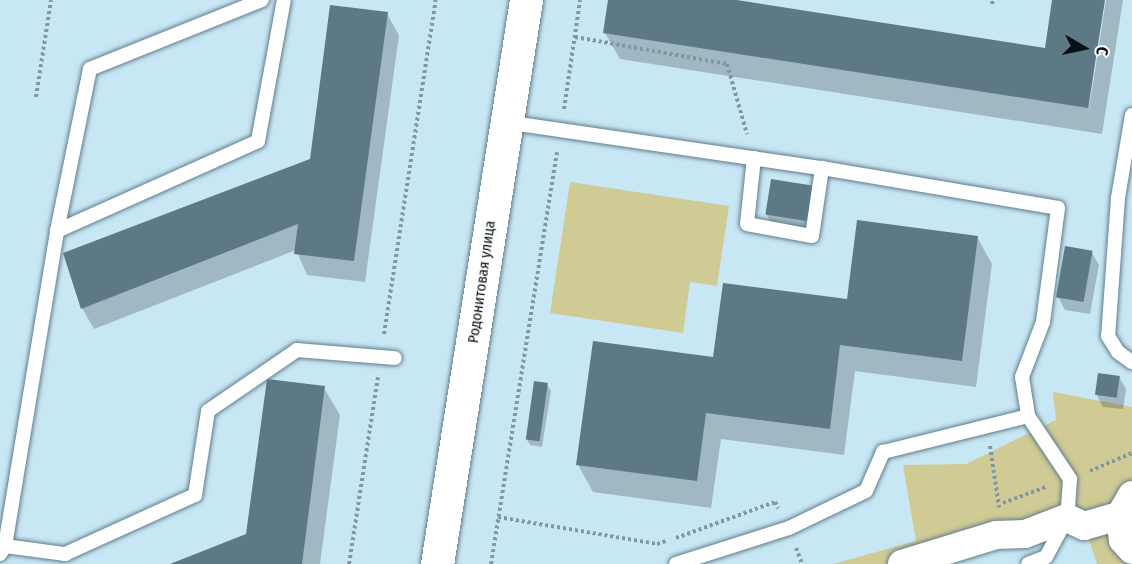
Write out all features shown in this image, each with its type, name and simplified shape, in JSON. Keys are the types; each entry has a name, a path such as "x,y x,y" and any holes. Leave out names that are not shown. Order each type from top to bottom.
{"street":[{"name":"Родонитовая улица","path":"437,564 526,0"},
{"path":"903,564 996,535 1025,534 1067,518 1084,526 1126,506"},
{"path":"1126,506 1123,540 1132,550"}],"lane":[{"path":"262,0 90,69 57,231 3,550 65,554 195,495 208,411 297,350 388,357"},
{"path":"57,231 258,141 284,0"},
{"path":"1132,115 1108,336 1118,352 1132,362"},
{"path":"505,122 822,168 1058,208 1043,322 1022,376 1028,416 1070,479 1067,518 1046,557 1028,564"},
{"path":"754,158 747,224 812,236 822,168"},
{"path":"676,564 789,528 867,491 883,452 1028,416"}],"path":[{"path":"36,97 51,0"},
{"path":"349,564 388,357 436,0"},
{"path":"491,564 580,0"},
{"path":"574,37 727,64 754,158"},
{"path":"987,427 999,504 996,535"},
{"path":"498,516 657,544 775,502 789,528 802,564"}],"shaded area":[{"path":"570,182 729,206 717,286 690,282 683,333 550,313"},
{"path":"1053,392 1132,407 1132,564 1097,564 1079,509 905,564 833,564 916,541 903,465 966,464 1056,420"}],"building":[{"path":"608,0 737,0 1045,48 1052,0 1105,0 1088,108 603,33"},
{"path":"330,5 388,12 354,261 294,254 298,224 81,309 63,253 310,159"},
{"path":"771,179 813,186 808,221 765,215"},
{"path":"857,220 978,236 962,361 840,345 830,429 706,413 697,481 576,465 593,341 713,357 723,283 847,299"},
{"path":"1065,246 1093,251 1084,302 1056,297"},
{"path":"1098,373 1120,376 1117,398 1095,395"},
{"path":"267,379 325,386 302,564 170,564 246,534"},
{"path":"534,381 548,383 540,441 526,439"}]}
